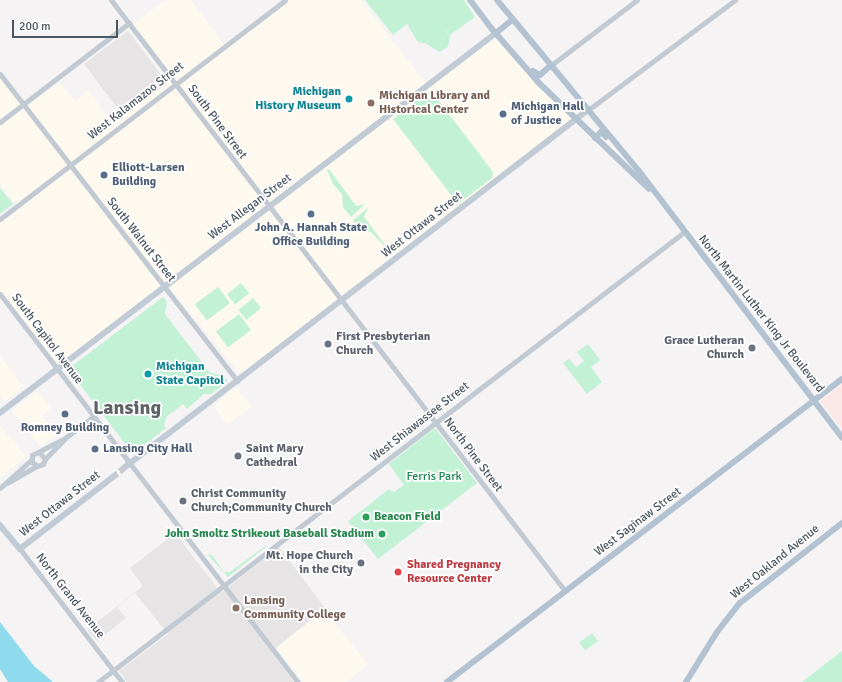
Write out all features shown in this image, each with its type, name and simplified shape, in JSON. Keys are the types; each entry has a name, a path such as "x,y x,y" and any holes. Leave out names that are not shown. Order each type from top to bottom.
{"main road":[{"path":"470,0 496,33 576,120 664,205"},
{"path":"497,0 550,66 625,154 664,205"},
{"name":"West Allegan Street","path":"1,412 512,20"},
{"path":"504,42 537,75 543,74 550,66"},
{"name":"West Ottawa Street","path":"124,468 588,110"},
{"path":"595,138 601,132 625,154"},
{"name":"North Martin Luther King Jr Boulevard","path":"664,205 842,437"},
{"name":"West Saginaw Street","path":"447,682 842,379"},
{"name":"West Ottawa Street","path":"20,549 113,477"},
{"name":"West Oakland Avenue","path":"686,682 717,632 740,603 842,523"},
{"name":"North Grand Avenue","path":"0,525 20,549"}],"street":[{"name":"South Pine Street","path":"111,0 307,255"},
{"name":"West Kalamazoo Street","path":"0,219 285,0"},
{"path":"550,66 637,0"},
{"name":"West Ottawa Street","path":"588,110 735,0"},
{"path":"0,122 129,23"},
{"name":"South Walnut Street","path":"0,74 237,381"},
{"name":"West Shiawassee Street","path":"98,682 684,232"},
{"name":"North Pine Street","path":"307,255 565,591"},
{"name":"South Capitol Avenue","path":"0,294 298,682"},
{"path":"7,483 31,460 32,455 65,438 94,416"},
{"path":"0,488 36,466 41,465 65,438"},
{"path":"39,452 45,459"},
{"path":"31,460 36,466"},
{"name":"North Grand Avenue","path":"20,549 122,682"}],"shaded area":[{"path":"165,0 191,0 224,45 284,0 361,0 427,85 496,33 576,120 289,341 240,374 80,177 164,287 57,369 0,294 0,219 17,205 0,183 0,124 60,83 75,101 88,90 112,123 172,76 131,26"},
{"path":"128,31 167,83 123,116 84,64"},
{"path":"0,74 23,104 0,122"},
{"path":"0,356 24,387 5,401 0,394"},
{"path":"842,384 842,429 820,401"},
{"path":"236,387 252,407 227,425 214,406"},
{"path":"37,391 51,408 42,416 57,435 40,447 12,411"},
{"path":"0,425 26,457 0,477"},
{"name":"Lansing Community College","path":"175,533 221,593 279,547 325,608 271,652 294,682 127,682 119,671 168,634 135,593 117,607 126,618 97,641 87,630 143,586 130,568"},
{"path":"324,610 368,664 347,682 303,682 277,649 277,646"}],"green space":[{"path":"365,0 464,0 475,17 450,35 441,25 450,36 448,47 439,52 427,44 418,42 407,24 393,35"},
{"path":"427,92 433,93 493,172 492,178 458,204 393,119"},
{"path":"329,169 356,206 365,204 351,217 343,207 342,194 333,184 327,170"},
{"path":"0,188 13,204 0,214"},
{"path":"368,208 364,217 392,254 371,232 361,230 353,220"},
{"path":"241,283 249,293 235,304 227,294"},
{"path":"218,287 230,303 207,320 195,304"},
{"path":"163,297 167,302 165,314 210,373 223,375 228,381 211,394 204,394 187,409 183,404 166,417 164,425 166,428 133,454 68,369"},
{"path":"253,298 261,308 246,320 238,310"},
{"path":"239,314 251,330 228,347 216,331"},
{"path":"588,344 600,360 591,367 602,382 587,394 563,363 569,359 576,367 584,361 577,352"},
{"name":"Ferris Park","path":"435,428 477,483 378,559 348,521 389,489 394,492 404,485 389,464"},
{"path":"267,546 228,577 208,555 211,554 224,572 230,572"},
{"path":"592,633 598,641 585,651 579,643"},
{"path":"842,651 842,682 802,682"}],"water":[{"path":"0,622 34,666 53,682 8,682 0,669"}],"tunnel":[{"path":"113,477 124,468"}],"place":[{"name":"Michigan History Museum","path":"349,99"},
{"name":"Michigan Library and Historical Center","path":"371,103"},
{"name":"Michigan Hall of Justice","path":"503,114"},
{"name":"Elliott-Larsen Building","path":"104,175"},
{"name":"John A. Hannah State Office Building","path":"311,214"},
{"name":"First Presbyterian Church","path":"328,344"},
{"name":"Grace Lutheran Church","path":"752,348"},
{"name":"Michigan State Capitol","path":"148,374"},
{"name":"Romney Building","path":"65,414"},
{"name":"Lansing City Hall","path":"95,449"},
{"name":"Saint Mary Cathedral","path":"238,456"},
{"name":"Christ Community Church;Community Church","path":"183,501"},
{"name":"Beacon Field","path":"366,517"},
{"name":"John Smoltz Strikeout Baseball Stadium","path":"382,534"},
{"name":"Mt. Hope Church in the City","path":"361,563"},
{"name":"Shared Pregnancy Resource Center","path":"398,572"},
{"name":"Lansing Community College","path":"236,608"}],"district":[{"name":"Lansing","path":"127,407"}]}
